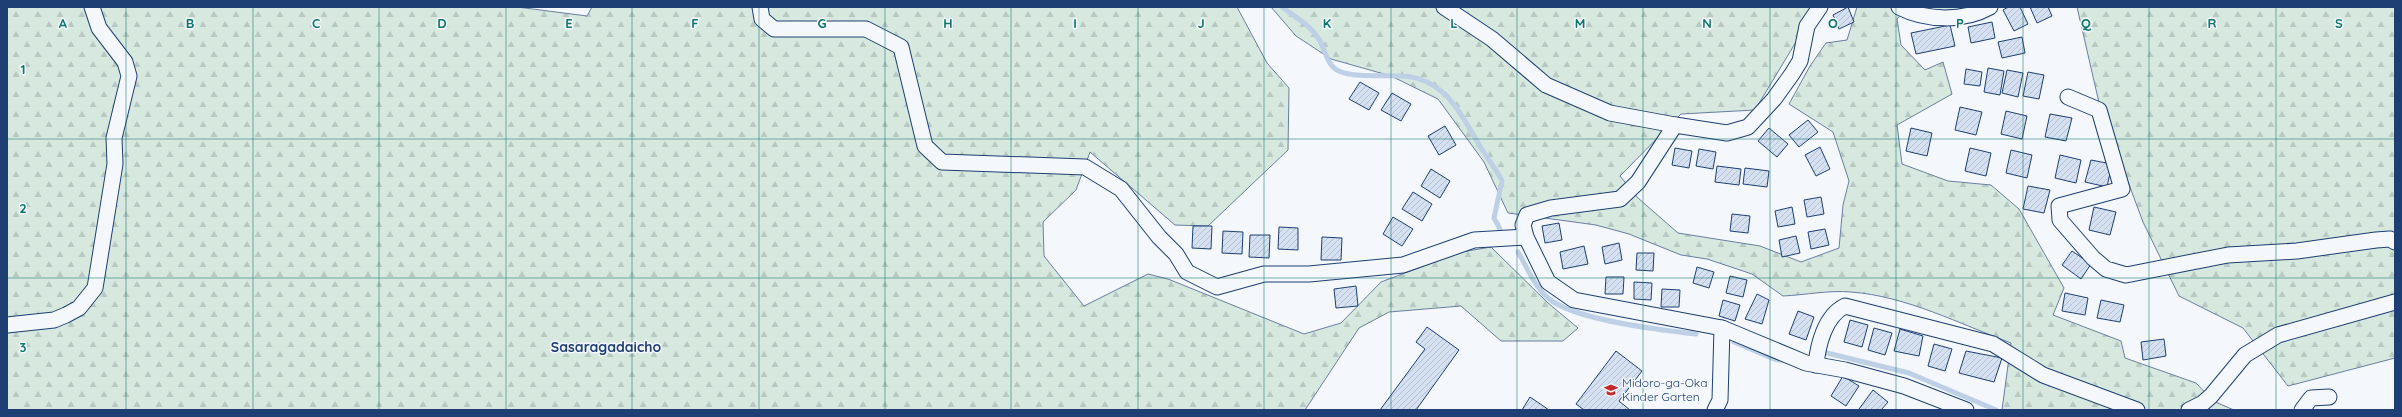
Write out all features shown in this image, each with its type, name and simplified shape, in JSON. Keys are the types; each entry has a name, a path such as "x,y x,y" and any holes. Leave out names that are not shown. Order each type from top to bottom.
{"street":[{"path":"7,325 54,320 66,315 79,308 95,288 116,164 114,138 129,76 126,62 99,28 92,7"},
{"path":"760,7 762,19 774,29 866,29 901,47 925,146 942,162 1085,167 1120,189 1159,237 1176,254 1187,272 1217,287 1264,274 1309,274 1403,265 1474,240 1526,237"},
{"path":"1444,7 1492,39 1546,85 1610,113 1727,133 1748,127 1774,99 1800,61 1807,26 1820,7"},
{"path":"1899,7 1911,14 1956,18 1977,14 1990,7"},
{"path":"2068,97 2098,110 2122,189 2059,206 2060,220 2093,258 2106,269 2126,275 2228,255 2297,251 2376,240 2390,239 2395,242"},
{"path":"1674,125 1638,182 1620,199 1551,208 1527,215 1523,225 1526,237 1548,282 1574,300 1722,328 1806,363 1904,386 1966,410"},
{"path":"2189,410 2203,403 2211,396 2245,355 2278,335 2395,302"},
{"path":"1816,365 1818,346 1835,311 1844,306 1994,344 2043,375 2137,410"},
{"path":"1715,410 1720,400 1722,328"},
{"path":"2302,410 2311,398 2329,397"}],"green space":[{"path":"7,7 517,7 587,16 592,7 1237,7 1267,63 1289,88 1288,150 1208,226 1175,225 1090,152 1076,190 1043,222 1044,256 1084,306 1148,274 1168,279 1304,334 1341,323 1381,282 1461,252 1491,247 1548,303 1578,328 1563,341 1501,341 1461,306 1389,312 1359,328 1305,410 7,410"},
{"path":"1271,7 1817,7 1755,110 1681,114 1620,176 1638,198 1678,233 1760,246 1801,262 1839,248 1843,205 1849,181 1833,132 1789,104 1810,66 1826,43 1847,40 1857,7 1981,7 1963,17 1904,11 1897,19 1901,45 1925,70 1943,62 1952,94 1897,125 1902,164 1948,181 1991,185 2019,209 2064,288 2053,315 2121,341 2125,358 2196,383 2213,401 2234,410 2002,410 2011,343 1932,312 1892,299 1851,292 1783,296 1752,274 1707,259 1681,255 1629,234 1596,225 1508,213 1484,162 1438,99 1391,76 1331,59 1296,36"},
{"path":"2077,7 2395,7 2395,358 2288,386 2243,328 2179,296 2143,222 2100,107"}],"building":[{"path":"1848,7 1854,22 1839,29 1833,15"},
{"path":"2008,7 2020,7 2028,24 2014,31 2003,10"},
{"path":"2030,7 2048,7 2052,16 2037,23"},
{"path":"1992,22 1995,38 1971,43 1968,27"},
{"path":"1950,25 1955,46 1916,54 1911,33"},
{"path":"2022,37 2025,53 2002,58 1998,42"},
{"path":"1988,68 2004,71 2000,95 1984,92"},
{"path":"1966,69 1982,72 1980,86 1964,84"},
{"path":"2007,70 2023,73 2018,97 2002,93"},
{"path":"2028,72 2044,75 2039,99 2023,96"},
{"path":"1360,82 1379,93 1369,110 1349,99"},
{"path":"1392,93 1411,104 1401,121 1381,110"},
{"path":"1960,107 1982,112 1976,135 1955,130"},
{"path":"2006,111 2027,116 2022,139 2001,134"},
{"path":"2050,114 2072,118 2066,141 2045,137"},
{"path":"1808,120 1818,132 1799,147 1789,135"},
{"path":"1445,126 1456,145 1439,155 1428,136"},
{"path":"1769,128 1788,144 1777,157 1758,141"},
{"path":"1911,128 1932,133 1927,156 1906,151"},
{"path":"1820,147 1830,169 1816,176 1805,155"},
{"path":"1675,148 1692,151 1689,168 1672,165"},
{"path":"1970,148 1991,153 1986,176 1965,171"},
{"path":"1699,149 1716,152 1713,169 1696,166"},
{"path":"2011,150 2032,155 2027,178 2006,173"},
{"path":"2060,155 2081,160 2076,183 2055,178"},
{"path":"2091,160 2112,164 2107,187 2085,182"},
{"path":"1717,166 1741,169 1739,185 1715,182"},
{"path":"1745,168 1769,171 1767,187 1743,184"},
{"path":"1431,169 1450,181 1440,198 1421,186"},
{"path":"2028,186 2050,190 2044,213 2023,209"},
{"path":"1413,192 1432,204 1422,221 1402,209"},
{"path":"1821,197 1824,214 1807,217 1804,200"},
{"path":"1792,207 1795,224 1778,227 1775,211"},
{"path":"2094,207 2116,212 2110,235 2089,230"},
{"path":"1732,214 1750,216 1748,233 1730,231"},
{"path":"1393,217 1413,229 1402,246 1383,234"},
{"path":"1559,223 1562,240 1545,243 1542,226"},
{"path":"1193,226 1212,226 1211,249 1192,248"},
{"path":"1279,227 1298,228 1298,250 1278,249"},
{"path":"1825,229 1829,245 1811,249 1808,232"},
{"path":"1223,231 1243,232 1242,254 1222,253"},
{"path":"1250,235 1270,235 1269,258 1249,257"},
{"path":"1796,236 1800,253 1782,257 1779,240"},
{"path":"1322,237 1342,238 1341,260 1321,260"},
{"path":"1619,243 1622,260 1605,264 1602,247"},
{"path":"1584,246 1588,264 1563,269 1560,252"},
{"path":"2072,251 2091,264 2081,279 2062,265"},
{"path":"1637,253 1654,253 1653,271 1636,270"},
{"path":"1697,267 1714,272 1709,288 1693,283"},
{"path":"1730,276 1747,280 1743,297 1726,293"},
{"path":"1606,277 1624,277 1623,294 1605,294"},
{"path":"1634,282 1652,283 1651,300 1634,299"},
{"path":"1356,286 1358,306 1336,308 1334,289"},
{"path":"1662,289 1680,290 1679,307 1661,307"},
{"path":"2065,293 2088,298 2085,315 2062,311"},
{"path":"1757,294 1769,300 1762,324 1745,319"},
{"path":"1723,300 1740,305 1735,321 1719,316"},
{"path":"2101,300 2124,305 2120,322 2097,318"},
{"path":"1798,311 1814,317 1806,340 1789,334"},
{"path":"1850,320 1868,325 1862,347 1844,342"},
{"path":"1427,327 1459,350 1416,410 1380,410 1425,349 1416,342"},
{"path":"1874,328 1892,333 1885,355 1868,350"},
{"path":"1900,329 1923,336 1919,356 1894,351"},
{"path":"2164,339 2166,356 2143,360 2141,342"},
{"path":"1934,344 1952,349 1945,371 1928,366"},
{"path":"1616,351 1642,371 1619,401 1630,410 1584,410 1576,404"},
{"path":"1966,351 2002,358 1994,382 1959,373"},
{"path":"1843,376 1859,386 1846,406 1831,396"},
{"path":"1873,390 1888,402 1881,410 1859,409"},
{"path":"1530,397 1549,410 1522,410"}],"waterway":[{"path":"1282,7 1312,30 1320,41 1329,62 1335,69 1352,75 1402,76 1417,78 1430,83 1450,100 1459,111 1502,181 1494,218 1500,229"},
{"path":"1518,252 1539,288 1548,298 1560,306 1596,318 1618,323 1696,334"},
{"path":"1734,342 1774,359 1785,361"},
{"path":"1827,353 1909,373 1996,410"}],"place":[{"name":"Midoro-ga-Oka Kinder Garten","path":"1611,390"}],"district":[{"name":"Sasaragadaicho","path":"606,347"}]}
